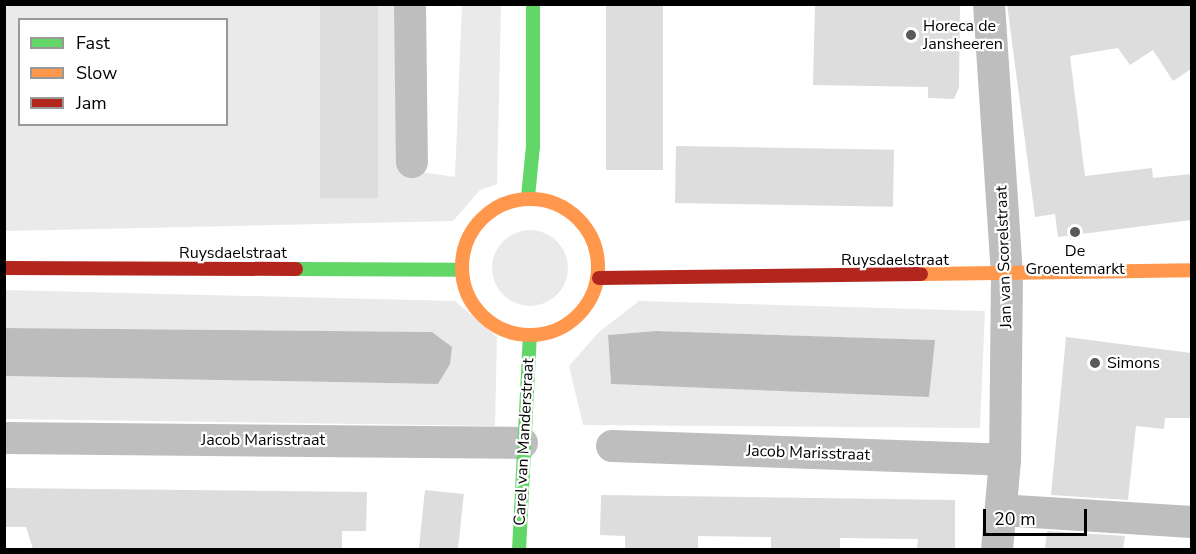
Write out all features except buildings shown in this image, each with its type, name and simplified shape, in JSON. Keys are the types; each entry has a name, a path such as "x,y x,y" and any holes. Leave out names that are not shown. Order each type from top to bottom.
{"street":[{"path":"410,4 412,162"},
{"path":"528,197 533,146 533,4"},
{"name":"Jan van Scorelstraat","path":"989,4 1007,275 1005,460 997,549"},
{"path":"528,197 558,203 583,221 597,248 599,278 582,313 549,333 530,335 509,332 483,315 466,290 462,270 465,243 480,220 502,203 528,197"},
{"name":"Ruysdaelstraat","path":"4,268 462,270"},
{"name":"Ruysdaelstraat","path":"599,278 1007,275 1191,270"},
{"name":"Carel van Manderstraat","path":"519,549 522,442 530,335"},
{"name":"Jacob Marisstraat","path":"4,438 522,442"},
{"name":"Jacob Marisstraat","path":"612,446 1005,460"},
{"path":"1001,510 1191,522"}],"shaded area":[{"path":"5,5 397,5 400,169 455,177 462,5 501,5 497,184 480,190 453,221 5,231"},
{"path":"538,230 551,236 562,247 568,260 566,283 551,300 538,306 522,306 509,300 494,283 492,260 498,247 515,232"},
{"path":"5,290 455,301 497,337 495,426 5,419 5,376 437,384 431,332 5,328"},
{"path":"639,301 985,311 980,428 583,425 569,366 599,332","holes":["656,331 934,340 929,396 611,384 608,335"]},
{"path":"5,328 432,332 452,347 450,364 438,384 5,376"},
{"path":"656,331 935,340 929,397 611,384 608,335"}],"traffic: fast":[{"path":"528,197 533,146 533,4"},
{"path":"296,269 462,270"},
{"path":"519,550 530,335"}],"traffic: slow":[{"path":"530,199 556,204 568,210 578,219 587,229 593,241 598,267 593,293 587,305 578,315 568,324 556,330 530,335 504,330 492,324 482,315 473,305 467,293 462,267 467,241 473,229 482,219 492,210 504,204 530,199"},
{"path":"921,274 1192,270"}],"traffic: jam":[{"path":"4,268 296,269"},
{"path":"599,278 921,274"}],"place":[{"name":"Horeca de Jansheeren","path":"911,35"},
{"name":"De Groentemarkt","path":"1075,232"},
{"name":"Simons","path":"1095,363"}]}
